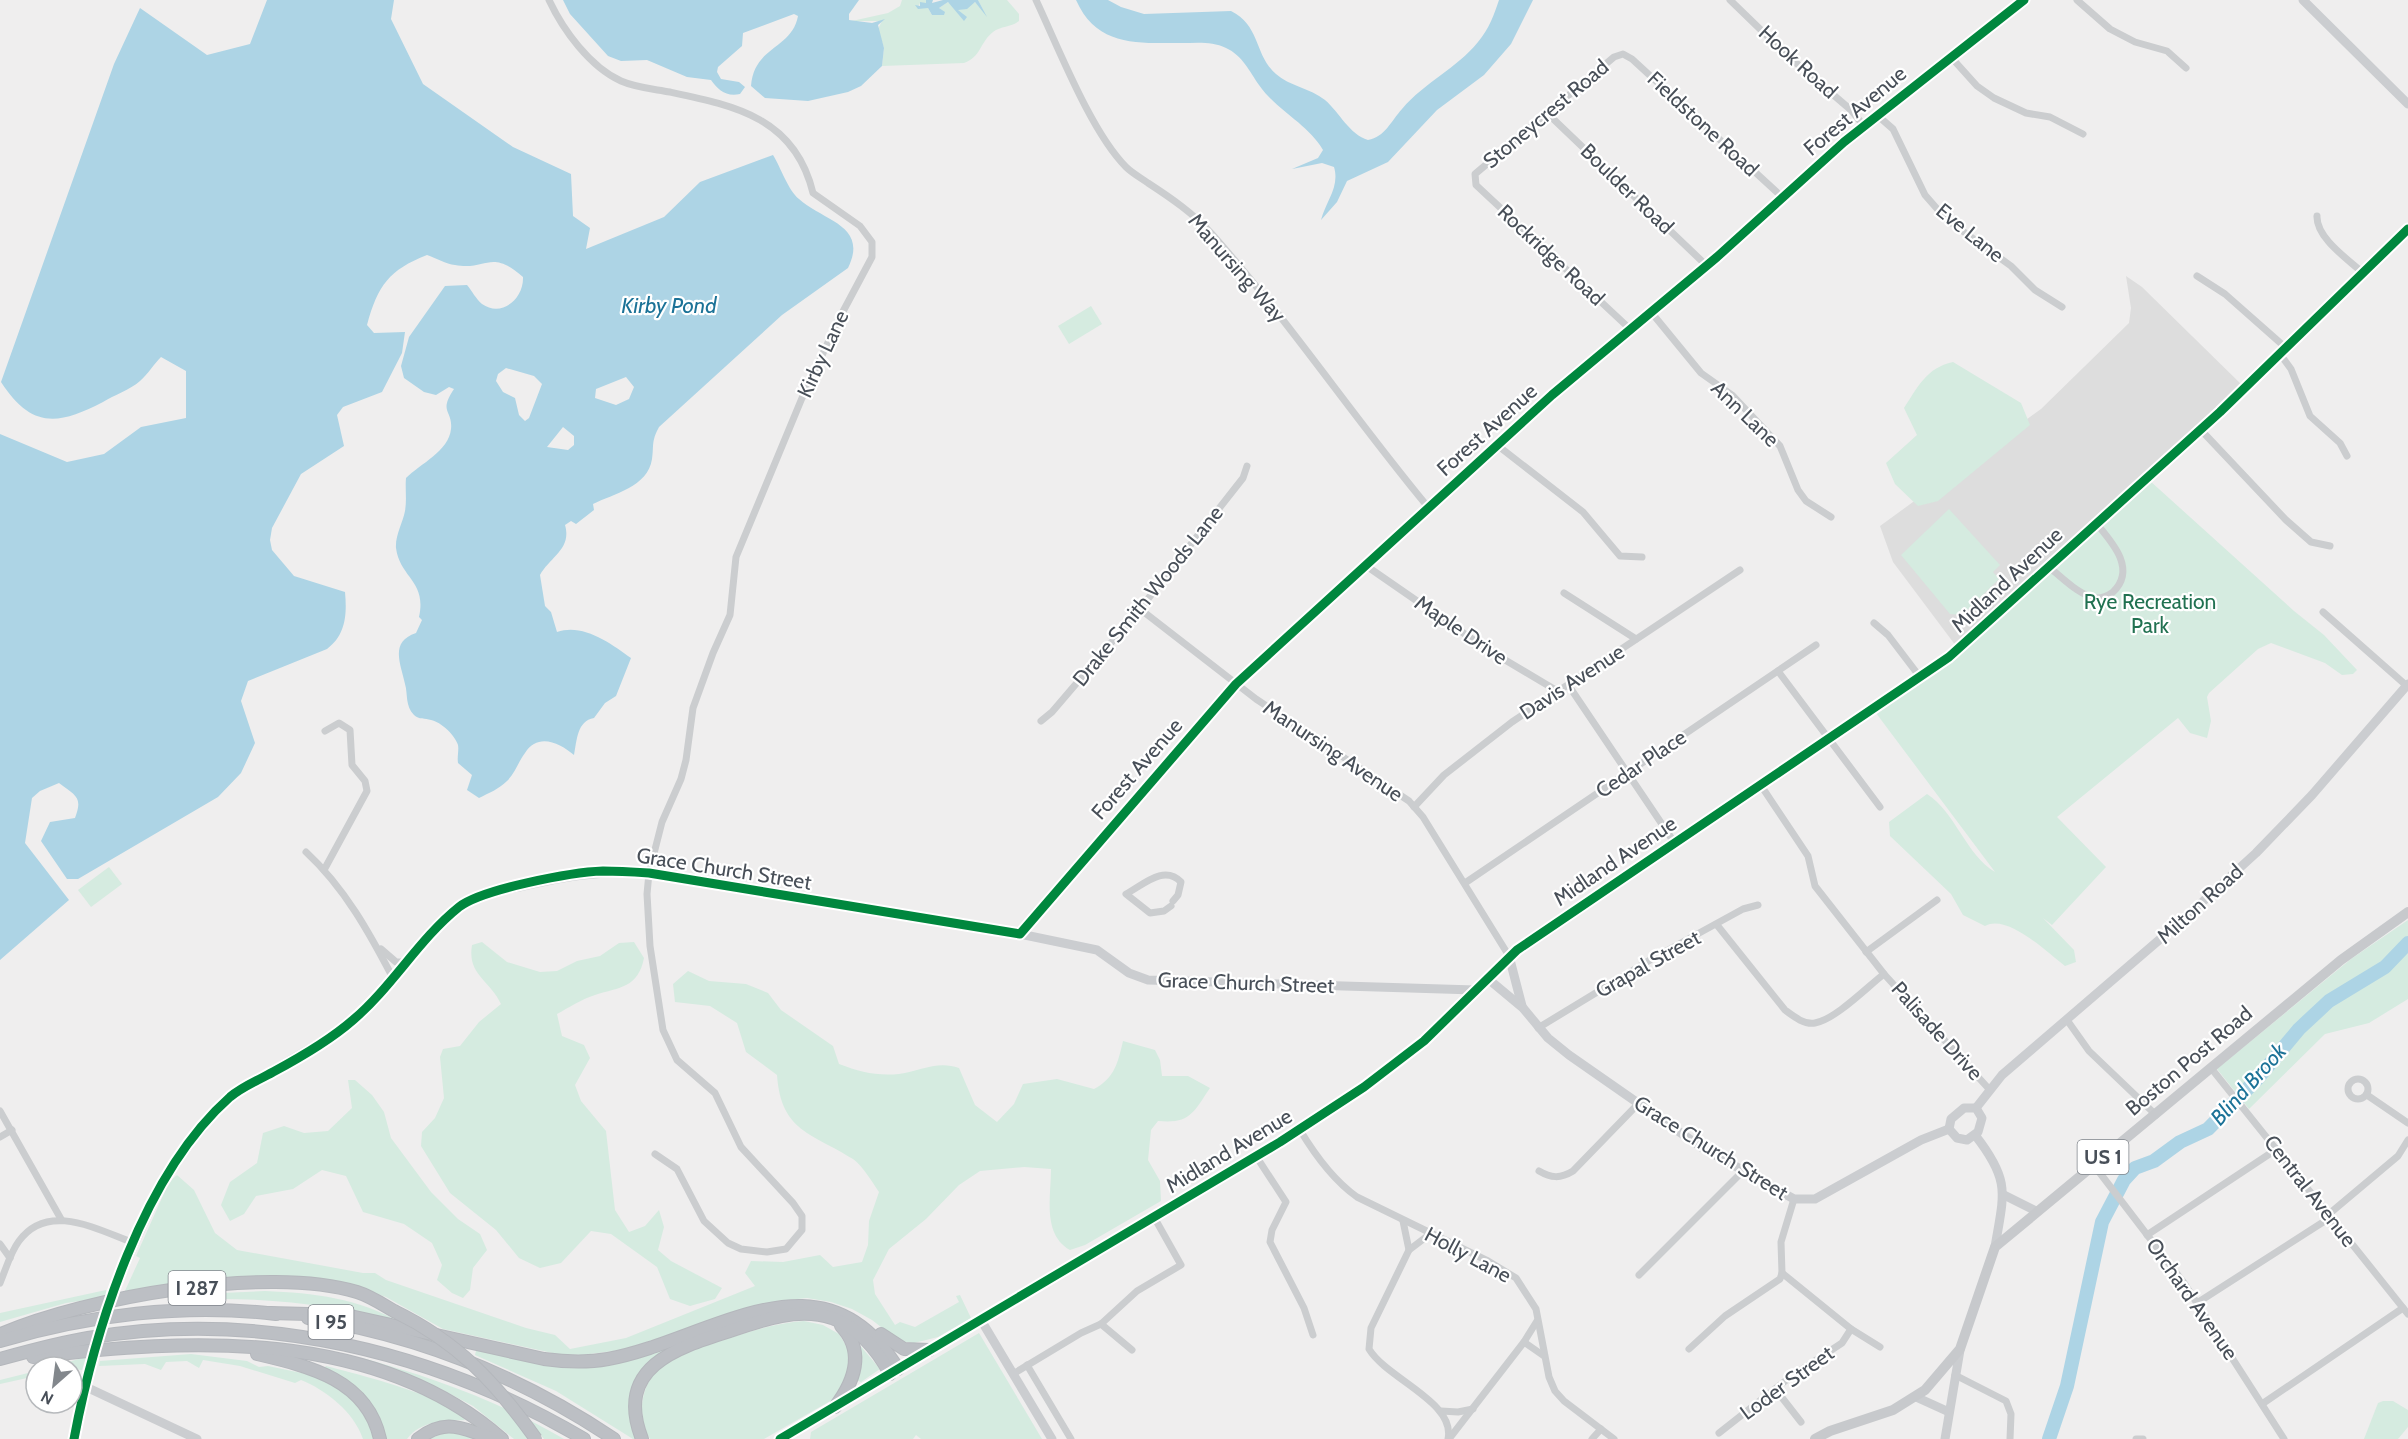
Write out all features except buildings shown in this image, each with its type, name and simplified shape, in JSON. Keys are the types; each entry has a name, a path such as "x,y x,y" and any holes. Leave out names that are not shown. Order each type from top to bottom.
{"highway":[{"name":"I 287","path":"0,1335 44,1318 115,1301 248,1282 290,1282 343,1289 363,1294 437,1334 467,1356 504,1395 536,1439"},
{"path":"270,1313 346,1315 544,1359 576,1362 619,1356 781,1306 802,1305 855,1321 871,1332 894,1371"},
{"name":"I 95","path":"0,1341 82,1322 155,1313 228,1310 270,1313 355,1326 466,1360 545,1397 614,1439"},
{"path":"642,1439 636,1416 637,1398 648,1373 668,1353 777,1317 798,1314 858,1318 904,1349 929,1350"},
{"path":"833,1315 847,1332 856,1357 850,1385 835,1407"},
{"name":"I 95","path":"0,1360 89,1338 153,1330 223,1329 295,1335 373,1350 442,1371 517,1403 584,1439"},
{"path":"0,1360 105,1349 221,1345 303,1353 402,1378 450,1400 500,1439"},
{"path":"221,1345 309,1366 338,1379 367,1408 380,1439"},
{"path":"418,1439 431,1430 456,1426 500,1439"}],"main road":[{"name":"Boston Post Road","path":"1815,1439 1830,1431 1893,1410 1933,1382 1960,1349 1995,1247 2347,955 2408,912"}],"street":[{"name":"Kirby Lane","path":"549,0 570,34 593,61 621,81 640,88 724,104 778,131 795,149 809,176 813,193 860,226 872,242 872,257 839,319 802,398 736,556 730,615 693,708 681,779 662,822 649,873 647,894 650,946 663,1030 677,1060 715,1093 741,1147 794,1203 802,1216 802,1230 786,1249 767,1252 741,1249 728,1243 704,1221 677,1169 656,1154"},
{"name":"Manursing Way","path":"1036,0 1070,73 1111,149 1127,168 1182,205 1211,233 1290,330 1369,436 1428,507"},
{"name":"Hook Road","path":"1730,0 1788,56 1851,110 1864,126"},
{"name":"Forest Avenue","path":"1020,934 1236,684 1497,445 1630,329 1707,266 1781,196 1950,56 2024,0"},
{"path":"2076,0 2110,29 2135,42 2167,51 2186,68"},
{"path":"2303,0 2408,105"},
{"name":"Stoneycrest Road","path":"1474,181 1475,174 1614,57 1623,54"},
{"name":"Fieldstone Road","path":"1623,54 1632,58 1781,196"},
{"path":"1950,56 1977,86 1994,98 2026,113 2050,117 2083,134"},
{"name":"Boulder Road","path":"1547,113 1707,266"},
{"name":"Eve Lane","path":"1877,115 1893,129 1920,187 1946,219 2011,266 2035,290 2062,307"},
{"name":"Rockridge Road","path":"1474,181 1630,329"},
{"path":"2317,216 2319,227 2326,237 2363,273"},
{"name":"Midland Avenue","path":"780,1439 1300,1130 1364,1087 1424,1041 1509,956 1969,642 2283,351 2408,229"},
{"path":"2197,276 2225,294 2283,351 2310,416 2340,443 2347,456"},
{"name":"Ann Lane","path":"1652,312 1701,373 1732,395 1780,446 1798,489 1806,501 1831,517"},
{"path":"2200,429 2286,520 2311,542 2330,546"},
{"path":"1497,445 1582,512 1620,556 1642,557"},
{"name":"Drake Smith Woods Lane","path":"1041,721 1052,712 1140,609 1243,478 1247,466"},
{"path":"2049,567 2088,597 2100,598 2113,591 2124,577 2123,561 2096,523"},
{"name":"Maple Drive","path":"1365,565 1485,648 1559,692"},
{"name":"Davis Avenue","path":"1414,807 1444,775 1487,740 1740,570"},
{"path":"1564,593 1636,639"},
{"name":"Manursing Avenue","path":"1140,609 1236,684 1394,790 1414,807 1465,883 1509,956"},
{"path":"2323,612 2407,685"},
{"path":"1874,622 1888,635 1920,677"},
{"name":"Cedar Place","path":"1465,883 1816,645"},
{"path":"1778,671 1827,740 1880,807"},
{"name":"Milton Road","path":"1976,1108 1989,1089 2256,853 2312,795 2407,685"},
{"path":"1569,686 1674,842"},
{"path":"324,870 367,790 364,781 352,765 351,735 348,727 339,723 325,731"},
{"name":"Palisade Drive","path":"1760,784 1808,856 1815,886 1884,974 1989,1089"},
{"path":"306,852 324,870 377,945 394,980"},
{"name":"Grace Church Street","path":"84,1386 119,1280 134,1243 173,1165 225,1103 244,1088 330,1039 370,1005 452,914 474,898 575,874 602,871 649,873 1020,934 1097,950 1129,973 1148,980 1475,990"},
{"path":"1157,874 1168,875 1181,882 1178,894 1172,903 1164,911 1150,913 1126,894 1157,874"},
{"path":"1866,952 1937,900"},
{"path":"1717,925 1743,909 1758,905"},
{"name":"Grapal Street","path":"1538,1028 1650,960 1717,925 1785,1010 1796,1018 1810,1023 1827,1018 1884,974"},
{"path":"377,945 396,962 409,962"},
{"name":"Grace Church Street","path":"1509,956 1523,1008"},
{"name":"Grace Church Street","path":"1487,978 1523,1008 1538,1028 1558,1047 1638,1104 1742,1172 1794,1199 1815,1199 1922,1140 1949,1129"},
{"path":"2067,1020 2089,1051 2156,1115"},
{"name":"Central Avenue","path":"2211,1068 2406,1311"},
{"path":"2367,1095 2408,1123"},
{"path":"1539,1171 1553,1177 1566,1175 1573,1171 1638,1104"},
{"path":"1964,1108 1976,1108 1982,1124 1975,1135 1962,1140 1949,1129 1951,1119 1964,1108"},
{"path":"0,1111 61,1219"},
{"path":"0,1137 12,1130"},
{"name":"Holly Lane","path":"1300,1130 1317,1156 1348,1191 1516,1278 1532,1300 1538,1318 1544,1356 1552,1385 1558,1396 1614,1439"},
{"path":"1975,1135 1998,1167 2004,1195 1995,1247"},
{"path":"2198,1303 2330,1216 2398,1156 2408,1140"},
{"path":"2147,1235 2277,1149"},
{"path":"1256,1156 1286,1202 1272,1230 1270,1242 1305,1308 1313,1335"},
{"name":"Orchard Avenue","path":"2093,1164 2198,1303 2284,1439"},
{"path":"1639,1275 1742,1172"},
{"path":"2004,1195 2036,1211"},
{"path":"1689,1348 1725,1316 1775,1284 1782,1273 1781,1242 1794,1199"},
{"path":"1013,1374 1081,1333 1101,1324 1129,1297 1181,1265 1154,1217"},
{"path":"0,1283 10,1258 27,1232 43,1222 61,1219 134,1243"},
{"path":"1403,1221 1409,1250"},
{"path":"1430,1234 1409,1250 1371,1328 1369,1349 1383,1366 1441,1411 1449,1424 1448,1439"},
{"path":"0,1244 10,1258"},
{"path":"1782,1273 1851,1329 1880,1347"},
{"path":"2262,1404 2406,1311"},
{"path":"1448,1439 1524,1342 1538,1318"},
{"path":"981,1320 1052,1439"},
{"path":"1101,1324 1132,1350"},
{"name":"Loder Street","path":"1719,1433 1842,1343 1851,1329"},
{"path":"1524,1342 1544,1356"},
{"path":"1946,1439 1960,1349"},
{"path":"1027,1365 1071,1439"},
{"path":"1955,1375 2006,1401 2011,1414 2010,1439"},
{"path":"84,1386 197,1439"},
{"path":"1776,1390 1801,1422"},
{"path":"1916,1396 1949,1412"},
{"path":"1441,1411 1458,1412 1473,1408"},
{"name":"Grace Church Street","path":"74,1439 79,1415"},
{"path":"1592,1439 1601,1429"},
{"path":"2136,1439 2143,1439"}],"shaded area":[{"path":"2126,276 2142,287 2243,386 1956,646 1893,562 1880,526 2041,409 2129,323 2131,308"}],"green space":[{"path":"902,0 926,0 926,3 920,3 918,7 928,8 932,15 944,15 939,8 948,2 957,10 964,9 975,2 984,12 978,0 1007,0 1019,14 1019,21 993,32 974,57 964,63 882,66 884,48 878,29 882,21 852,21 888,13 900,6"},
{"path":"1091,306 1102,324 1069,344 1058,326"},
{"path":"1953,362 2021,403 2030,425 1938,501 1918,506 1895,484 1886,463 1917,435 1904,408 1929,374"},
{"name":"Rye Recreation Park","path":"2149,480 2294,611 2324,635 2357,670 2353,674 2342,675 2325,663 2271,643 2258,649 2209,693 2207,697 2211,721 2207,738 2190,733 2178,718 2057,817 2106,867 2052,925 2043,918 2074,950 2076,962 2065,966 2027,936 2015,930 1994,923 1985,926 1963,915 1951,894 1890,836 1889,822 1927,794 1946,812 1976,855 1995,872 1876,713 1953,659"},
{"path":"1949,509 2000,565 1993,572 1999,579 1962,615 1950,614 1901,555"},
{"path":"109,867 122,884 91,907 78,890"},
{"path":"2408,920 2408,999 2369,1023 2325,1034 2249,1109 2217,1069 2351,959"},
{"path":"482,942 507,962 540,972 557,971 577,961 600,956 619,943 634,942 644,958 641,968 632,981 620,988 585,999 557,1014 562,1036 584,1045 590,1058 575,1085 581,1101 606,1131 615,1210 629,1232 645,1226 659,1210 664,1227 658,1250 671,1261 722,1288 715,1299 690,1306 670,1299 657,1267 611,1234 591,1231 561,1263 540,1268 519,1258 496,1230 450,1193 421,1146 422,1132 435,1118 444,1098 440,1057 443,1049 460,1046 479,1022 501,1004 480,977 473,963 472,945"},
{"path":"688,971 709,981 746,984 768,993 781,1010 833,1046 839,1064 847,1067 868,1073 883,1074 899,1074 944,1065 959,1068 975,1105 997,1122 1014,1104 1023,1084 1057,1079 1094,1089 1101,1085 1115,1069 1123,1041 1155,1050 1160,1060 1162,1076 1188,1076 1210,1088 1190,1115 1177,1121 1158,1121 1151,1130 1148,1160 1160,1181 1161,1201 1085,1245 1070,1250 1055,1235 1050,1214 1051,1169 1024,1167 980,1171 959,1185 926,1219 889,1249 873,1280 875,1294 895,1325 900,1322 915,1327 959,1302 956,1296 960,1295 971,1318 938,1337 914,1343 899,1341 872,1320 852,1309 831,1302 807,1298 778,1301 621,1350 582,1355 557,1354 443,1329 386,1297 341,1282 259,1276 124,1293 140,1258 136,1256 169,1182 177,1175 194,1190 215,1233 237,1250 363,1273 375,1273 386,1280 526,1328 555,1335 570,1349 626,1338 755,1286 745,1273 751,1261 783,1262 820,1255 833,1267 862,1262 868,1245 869,1221 879,1192 857,1162 801,1129 792,1120 780,1094 777,1075 746,1052 737,1023 710,1006 675,1002 673,984"},
{"path":"348,1080 355,1080 372,1095 384,1112 391,1138 431,1192 458,1219 480,1234 487,1250 473,1268 470,1290 463,1298 452,1293 437,1280 442,1265 432,1243 404,1224 363,1212 346,1176 322,1170 293,1189 256,1196 244,1214 230,1221 221,1205 230,1182 257,1163 263,1133 284,1126 304,1133 328,1131 352,1108"},
{"path":"106,1290 107,1297 66,1303 0,1322 0,1313"},
{"path":"265,1291 336,1298 369,1308 401,1323 347,1310 292,1302 235,1299 180,1300 222,1293"},
{"path":"804,1321 823,1325 839,1334 850,1352 851,1368 844,1386 832,1400 764,1439 650,1439 642,1416 644,1392 649,1381 664,1363 686,1351 773,1326"},
{"path":"979,1333 1042,1439 921,1439 916,1435 913,1439 810,1439 811,1432"},
{"path":"858,1343 880,1369 861,1382 858,1381 861,1359"},
{"path":"676,1345 653,1362 636,1384 629,1410 637,1439 633,1439 556,1391 475,1355 477,1347 558,1366"},
{"path":"191,1354 247,1361 259,1367 268,1366 316,1376 333,1384 352,1400 366,1418 374,1439 363,1439 353,1420 338,1403 301,1380 295,1383 240,1366 203,1360 199,1368 187,1361 166,1362 161,1370 145,1364 99,1366 100,1361"},
{"path":"362,1358 414,1373 491,1402 564,1439 544,1439 540,1434 531,1439 514,1439 473,1406 441,1389"},
{"path":"326,1366 423,1395 442,1403 465,1420 442,1421 426,1425 407,1439 384,1439 379,1424 324,1368"},
{"path":"24,1374 24,1379 0,1384 0,1380"},
{"path":"2393,1401 2408,1410 2408,1427 2398,1439 2364,1439 2378,1403"},
{"path":"456,1429 481,1439 428,1439"}],"water":[{"name":"Kirby Pond","path":"267,0 394,0 391,19 423,84 513,147 571,174 573,216 590,228 586,249 664,217 700,182 773,155 795,195 848,233 853,242 853,254 848,268 782,315 659,427 654,440 649,469 637,483 593,504 594,510 576,524 571,521 565,525 563,547 540,575 545,606 551,612 557,632 577,630 586,632 631,658 616,696 605,703 594,718 581,727 574,755 556,744 543,741 536,743 525,753 507,781 479,798 467,790 472,775 458,763 458,745 454,737 439,723 418,718 411,711 400,661 402,642 416,633 422,620 419,617 419,595 398,558 396,548 405,511 406,478 433,457 449,437 451,423 447,403 454,389 449,387 436,395 424,392 404,378 401,366 409,337 445,286 467,285 482,304 497,309 510,304 516,298 520,292 523,277 512,268 495,262 466,266 455,265 427,255 394,273 381,289 367,325 374,333 405,332 402,353 382,392 343,407 337,415 344,446 301,474 272,528 270,540 272,550 294,576 345,592 346,608 342,631 327,649 248,681 241,701 255,743 241,773 218,797 78,879 67,879 41,841 50,822 75,818 78,801 59,783 40,791 32,798 25,843 69,900 0,960 0,434 67,462 104,454 141,427 186,418 186,371 161,357 132,387 87,410 58,418 34,415 12,397 1,382 114,64 140,8 207,55 250,44","holes":["506,368 534,376 542,384 529,418 525,421 519,415 515,398 503,392 496,381 498,374","626,377 634,387 629,399 616,405 595,398 596,389","563,427 574,436 574,445 568,450 547,447"]},
{"path":"563,0 859,0 849,14 849,20 872,23 885,19 878,25 884,48 882,66 861,86 848,92 808,101 765,98 751,86 754,73 766,55 789,35 798,16 794,14 743,33 742,46 718,67 717,72 721,79 739,82 745,87 740,94 727,94 711,80 687,77 647,60 621,61 608,56 570,14"},
{"path":"926,0 933,0 932,3 943,0 978,0 987,17 975,2 967,9 958,10 967,17 964,21 948,2 939,8 945,12 944,15 932,15 928,8 918,9 915,5 920,6 920,2 926,3"},
{"path":"1076,0 1108,0 1121,7 1144,14 1231,11 1248,24 1264,58 1276,74 1325,100 1350,128 1368,140 1379,136 1411,99 1469,52 1488,27 1499,0 1533,0 1511,44 1484,75 1437,110 1388,162 1347,181 1337,202 1321,220 1334,188 1334,167 1322,163 1292,169 1318,158 1323,150 1309,132 1266,94 1237,55 1226,48 1210,43 1149,43 1120,39 1095,27"}],"waterway":[{"name":"Blind Brook","path":"2049,1439 2067,1386 2102,1222 2124,1180 2135,1168 2154,1161 2180,1142 2208,1129 2258,1078 2299,1029 2329,1001 2385,967 2408,943"}],"cycle path":[{"path":"74,1439 95,1350 127,1255 172,1167 199,1129 235,1093 314,1048 353,1020 380,993 431,934 459,907 487,894 550,878 603,871 649,873 1020,934 1236,684 1552,395 1717,257 1844,142 2024,0"},
{"path":"780,1439 1280,1142 1364,1087 1424,1041 1517,950 1949,657 2220,412 2408,229"}]}
